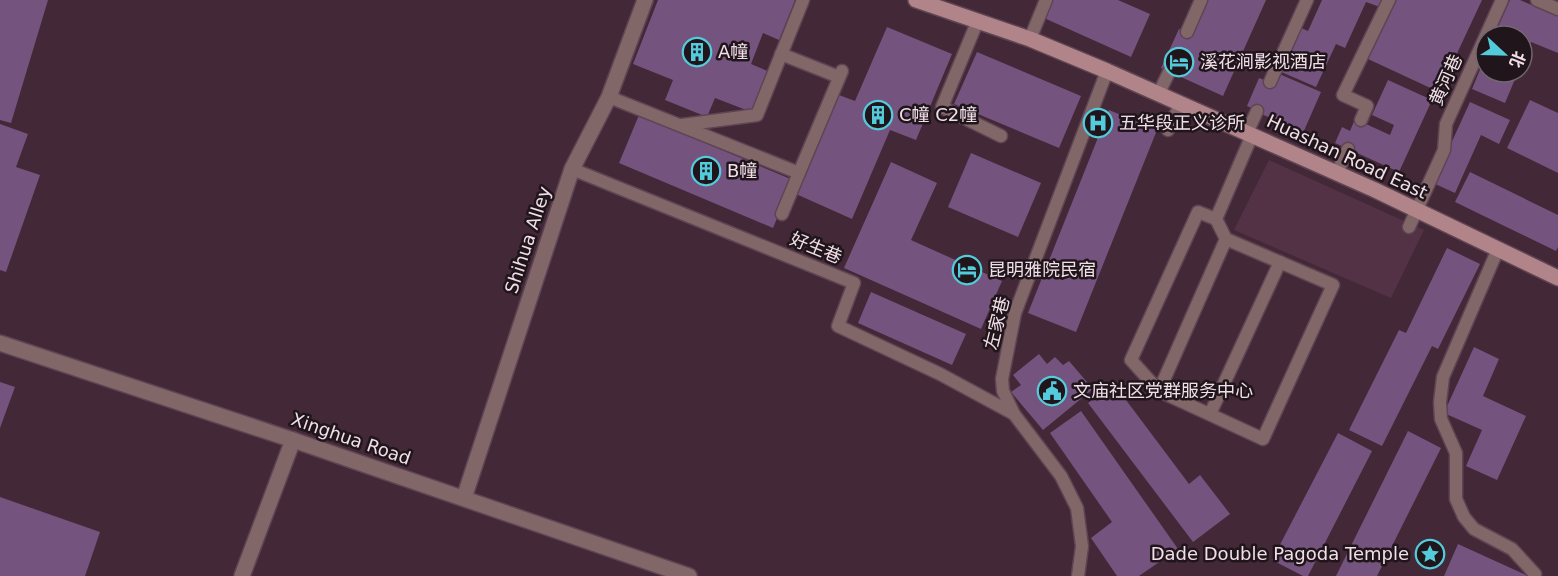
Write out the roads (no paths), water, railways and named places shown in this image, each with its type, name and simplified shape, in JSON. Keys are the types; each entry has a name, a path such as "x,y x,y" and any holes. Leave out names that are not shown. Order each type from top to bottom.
{"street":[{"name":"Shihua Alley","path":"464,498 572,169 609,97 645,0"},
{"name":"Huashan Road East","path":"916,0 1030,39 1159,93 1417,210 1558,278"},
{"name":"Xinghua Road","path":"0,343 293,440 689,576"},
{"path":"242,576 293,440"}],"lane":[{"path":"681,126 757,115 803,0"},
{"path":"1030,39 1046,0"},
{"path":"1187,32 1202,0"},
{"path":"1270,82 1307,0"},
{"path":"1360,120 1367,106 1343,95 1389,0"},
{"name":"黄河巷","path":"1409,227 1444,150 1446,124 1502,0"},
{"path":"1537,0 1558,9"},
{"path":"978,20 942,107 1001,136"},
{"path":"781,54 840,74 782,214"},
{"name":"左家巷","path":"1078,576 1082,546 1077,508 1061,476 1014,414 1003,391 1002,379 1015,313 1107,71"},
{"path":"1159,93 1169,72"},
{"path":"609,97 799,173"},
{"path":"1168,130 1180,103"},
{"path":"1216,219 1257,111"},
{"path":"1337,173 1348,149"},
{"name":"好生巷","path":"572,169 854,283 838,326 940,374 1014,414"},
{"path":"1198,213 1216,219 1226,239 1334,285 1263,439 1159,391 1131,360 1198,213"},
{"path":"1159,391 1226,239"},
{"path":"1498,249 1443,377 1440,402 1441,419 1456,453 1456,500 1464,517 1474,529 1512,549 1535,574 1534,576"},
{"path":"1210,414 1280,262"}],"place":[{"name":"A幢","path":"697,52"},
{"name":"溪花涧影视酒店","path":"1179,62"},
{"name":"C幢 C2幢","path":"878,115"},
{"name":"五华段正义诊所","path":"1098,123"},
{"name":"B幢","path":"706,171"},
{"name":"昆明雅院民宿","path":"967,270"},
{"name":"文庙社区党群服务中心","path":"1052,391"},
{"name":"Dade Double Pagoda Temple","path":"1430,554"}]}
